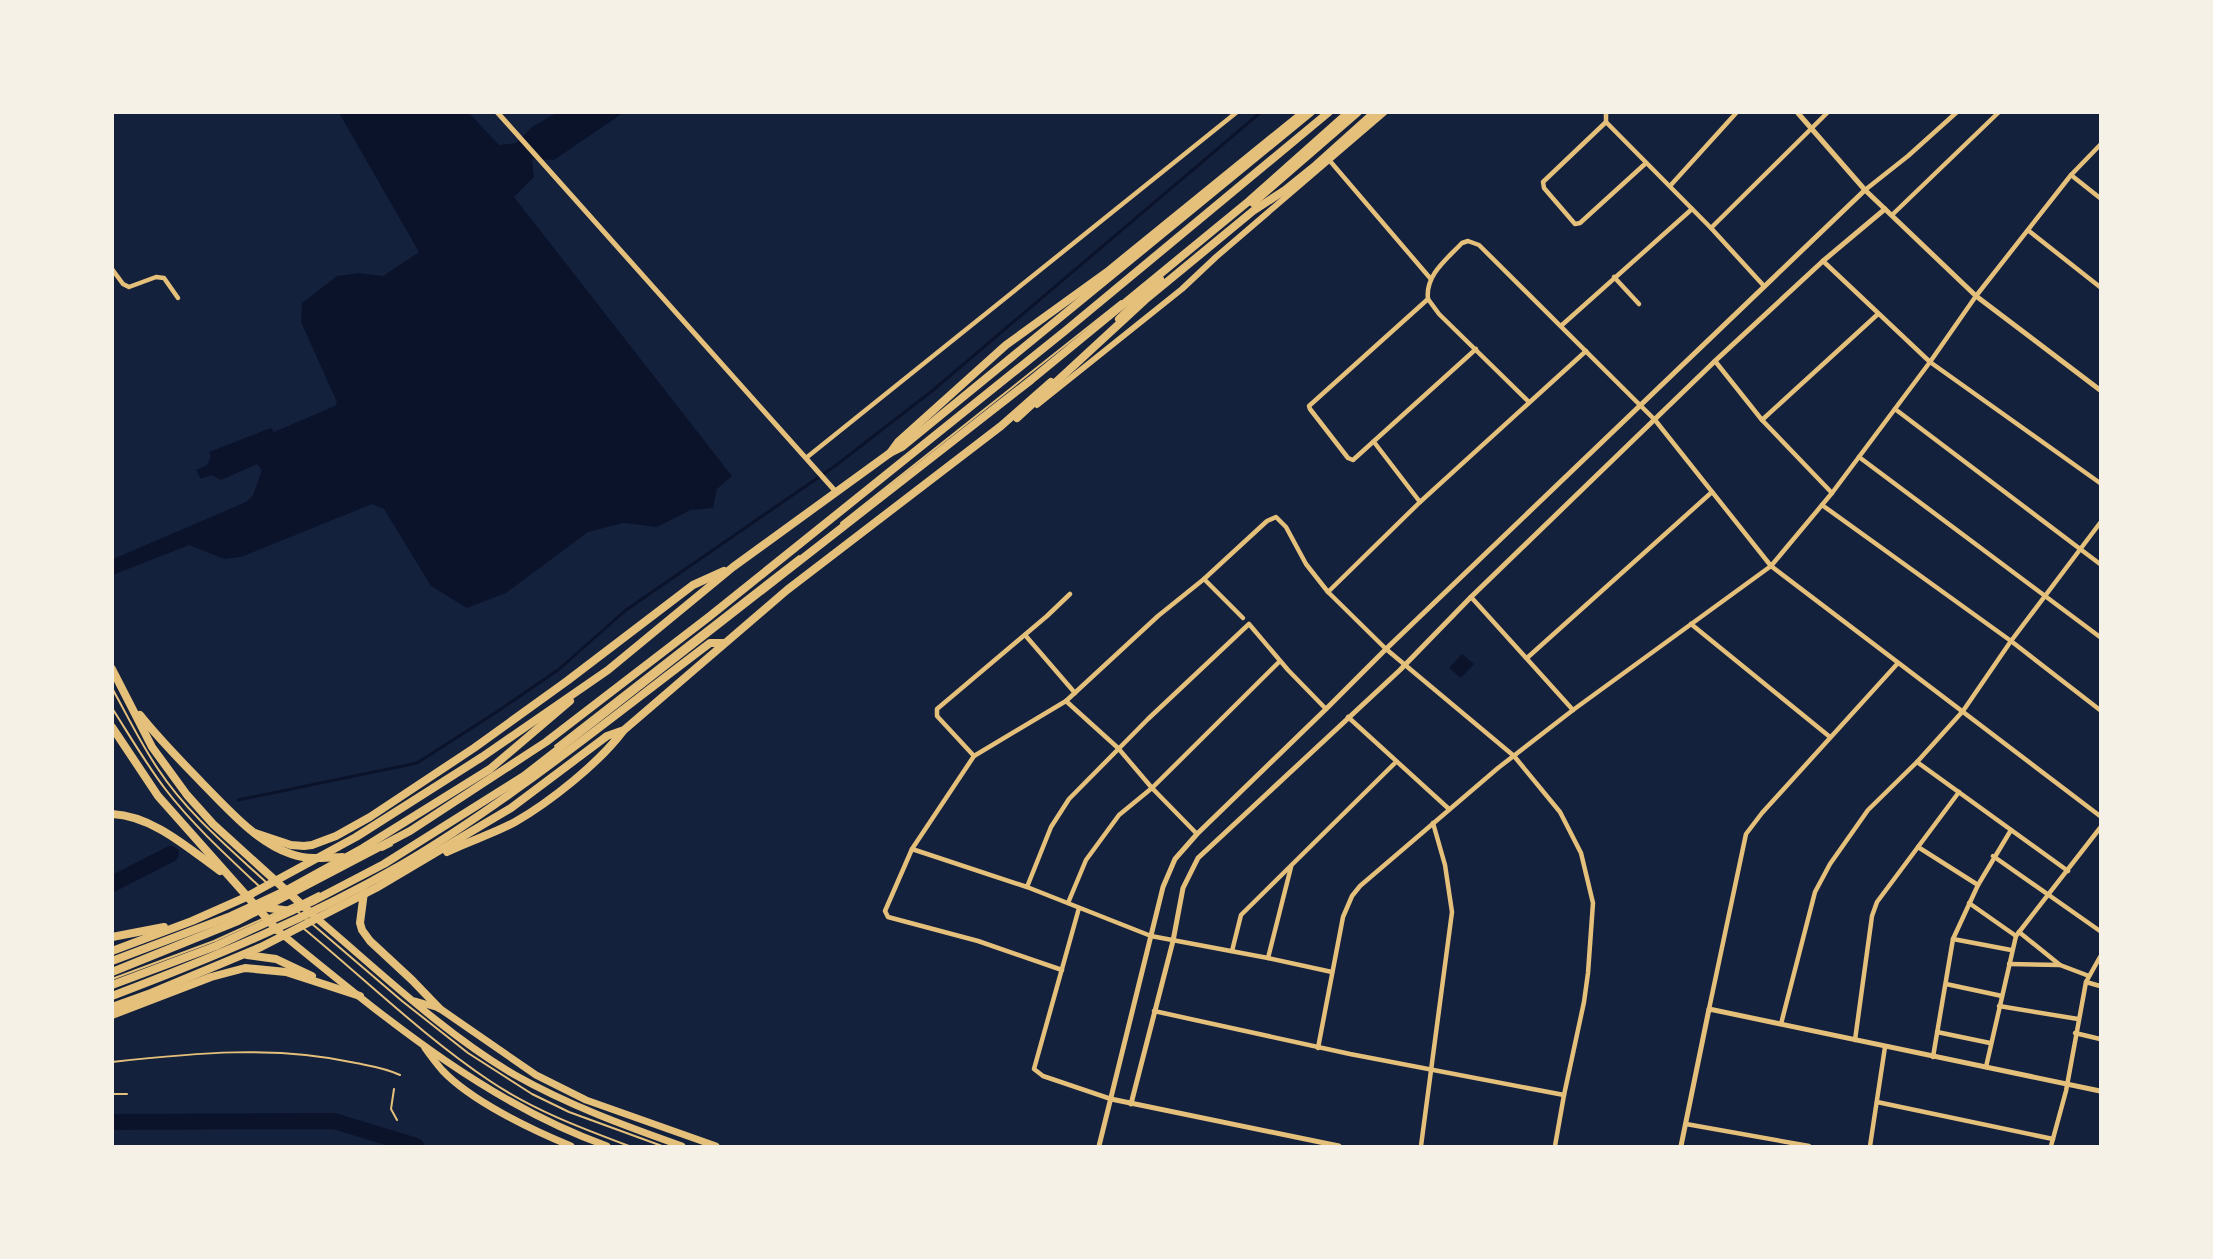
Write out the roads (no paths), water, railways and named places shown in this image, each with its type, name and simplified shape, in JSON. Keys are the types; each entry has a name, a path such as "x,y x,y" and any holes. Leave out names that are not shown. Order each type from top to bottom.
{"highway":[{"path":"890,453 898,442 1006,345 1107,272 1304,112"},
{"path":"112,961 231,916 259,908 285,895 490,769 733,567 835,490 912,439 1311,112"},
{"path":"112,970 238,921 410,831 546,742 710,616 1018,368 1329,112"},
{"path":"112,985 216,946 315,900 384,864 524,776 1040,373 1249,201 1349,112"},
{"path":"402,864 418,869 452,850 515,822 555,795 612,746 624,730 723,643 803,577 1005,423 1153,285 1299,165 1358,112"},
{"path":"1017,418 1145,300 1245,218 1316,165 1375,112"},
{"path":"255,833 291,845 304,846 338,835 370,817 474,748 693,585 733,567"},
{"path":"259,908 300,910 364,885 402,864 498,802 710,643 723,643"},
{"path":"112,669 152,747 202,817 300,910"},
{"path":"112,951 192,921 244,898 356,837 482,757 608,670"},
{"path":"132,705 209,790 255,833 284,851 300,857 345,857"},
{"path":"112,727 158,796 279,933"},
{"path":"112,1007 231,960 279,933 376,888 512,808 607,736 624,730"},
{"path":"112,814 134,817 155,827 231,879"},
{"path":"421,852 452,850"},
{"path":"364,885 360,922 362,930 370,941 439,1008"},
{"path":"279,933 285,895"},
{"path":"112,996 279,933 294,921 300,910"},
{"path":"112,937 127,936 192,921"},
{"path":"224,953 276,959 326,984"},
{"path":"112,1015 232,970 245,968 274,970 360,996"}],"main road":[{"path":"1005,423 1035,406 1182,289 1256,222 1385,112"},
{"path":"300,910 414,1001 513,1074 558,1098 604,1118 682,1146"},
{"path":"279,933 419,1041 512,1103 544,1121 607,1146"},
{"path":"414,1001 439,1008 536,1074 586,1100 716,1146"},
{"path":"419,1041 442,1070 455,1082 523,1123 567,1145"}],"street":[{"path":"807,459 1237,112"},
{"path":"1606,112 1606,122 1692,208 1764,286"},
{"path":"1670,186 1737,112"},
{"path":"1797,112 1867,192 1976,296 2100,390"},
{"path":"1711,228 1828,112"},
{"path":"1892,215 1999,112"},
{"path":"501,114 548,171 835,490"},
{"path":"1099,1146 1113,1100 1163,887 1175,859 1197,834 1643,407 1764,286 1953,114"},
{"path":"1606,122 1543,182 1544,188 1578,224 1646,163"},
{"path":"1318,1048 1343,917 1352,896 1360,885 1449,809 1573,710 1772,566 1832,493 1930,362 1976,296 2071,175 2100,145"},
{"path":"1330,161 1430,278"},
{"path":"2071,175 2100,198"},
{"path":"1562,325 1692,208"},
{"path":"1131,1104 1183,888 1198,858 1348,717 1715,361 1884,208"},
{"path":"2029,231 2100,287"},
{"path":"1529,402 1439,314 1428,299 1427,287 1430,278 1462,243 1475,242 1643,407 1772,566 2100,816"},
{"path":"1823,261 1930,362 2100,483"},
{"path":"112,269 123,284 129,287 156,277 164,278 178,298"},
{"path":"1614,277 1639,304"},
{"path":"1428,299 1310,405 1310,409 1348,458 1353,460 1476,349"},
{"path":"1762,420 1878,314"},
{"path":"1328,592 1420,502 1586,351"},
{"path":"1715,361 1762,420 1832,493"},
{"path":"1895,409 2100,564"},
{"path":"1374,442 1420,502"},
{"path":"1859,457 2100,638"},
{"path":"1527,658 1712,492"},
{"path":"1822,505 2011,641 2100,710"},
{"path":"1062,970 978,941 888,916 885,911 912,849 974,756 1066,701 1266,521 1274,517 1279,518 1306,564 1328,592 1387,650 1514,756 1560,812 1581,853 1593,903 1584,1002 1555,1146"},
{"path":"1781,1024 1815,892 1825,873 1868,810 1917,762 1963,711 2011,641 2100,523"},
{"path":"1204,579 1243,618"},
{"path":"974,756 937,716 938,708 1070,594"},
{"path":"1470,597 1573,710"},
{"path":"1027,887 1051,827 1061,810 1118,748 1249,624 1280,661 1326,709"},
{"path":"1691,624 1830,737"},
{"path":"1025,635 1075,693"},
{"path":"1068,903 1086,860 1119,815 1152,788 1280,661"},
{"path":"1681,1146 1746,834 1762,813 1898,663"},
{"path":"1066,701 1118,748 1152,788 1197,834"},
{"path":"1348,717 1449,809"},
{"path":"1232,951 1241,915 1396,762"},
{"path":"1917,762 2068,871"},
{"path":"1855,1040 1872,916 1877,902 1959,792"},
{"path":"1421,1146 1452,912 1445,865 1433,823"},
{"path":"1986,1067 2011,950 2018,934 2100,828"},
{"path":"1933,1057 1953,939 1993,856 2011,830"},
{"path":"1918,847 1978,885"},
{"path":"912,849 1027,887 1153,937 1332,972"},
{"path":"1993,856 2100,931"},
{"path":"1268,958 1292,865"},
{"path":"1969,903 2018,934 2060,965 2089,976"},
{"path":"1079,908 1034,1069 1043,1077 1113,1100 1339,1146"},
{"path":"1953,939 2011,950"},
{"path":"2051,1146 2067,1084 2086,982 2100,957"},
{"path":"2009,964 2060,965"},
{"path":"2095,966 2100,970"},
{"path":"2086,982 2100,986"},
{"path":"1946,984 2002,996"},
{"path":"1999,1006 2078,1019"},
{"path":"1710,1009 2100,1091"},
{"path":"1154,1011 1318,1048 1564,1095"},
{"path":"1937,1032 1990,1043"},
{"path":"2075,1033 2100,1039"},
{"path":"1870,1146 1885,1047"},
{"path":"1877,1102 2053,1139"},
{"path":"1686,1124 1809,1146"}],"lane":[{"path":"285,895 400,840 519,764 573,724 664,648 895,469 1323,112"},
{"path":"662,1146 569,1112 523,1088 468,1053 402,1001 300,910 391,858 523,772 1158,272 1286,165 1342,112"},
{"path":"112,688 157,768 178,796 202,817"},
{"path":"112,708 167,792 205,834 262,890"},
{"path":"273,900 294,921 433,1039 491,1081 558,1119 629,1146"},
{"path":"112,970 259,908"},
{"path":"112,979 214,941 282,910"},
{"path":"112,1062 219,1053 298,1053 344,1060 390,1070 400,1075"},
{"path":"394,1089 391,1108 397,1120"},
{"path":"112,1095 127,1094"}],"water":[{"path":"339,113 469,113 499,145 516,143 532,127 556,113 623,113 554,160 532,159 534,177 514,197 732,476 717,489 713,508 691,510 657,527 623,523 588,532 506,593 467,608 431,586 384,509 372,504 241,557 224,559 189,545 113,575 113,559 246,502 253,495 262,470 257,464 221,480 211,475 201,479 196,470 207,465 211,456 209,452 271,428 274,432 335,406 337,402 301,322 302,303 337,276 359,273 383,276 419,252"},
{"path":"1462,654 1474,664 1461,678 1449,668"}],"waterway":[{"path":"238,800 417,763 495,713 558,670 626,610 835,466 932,391 1261,112"},
{"path":"112,884 171,854"},
{"path":"112,1122 334,1121 416,1146"}]}
